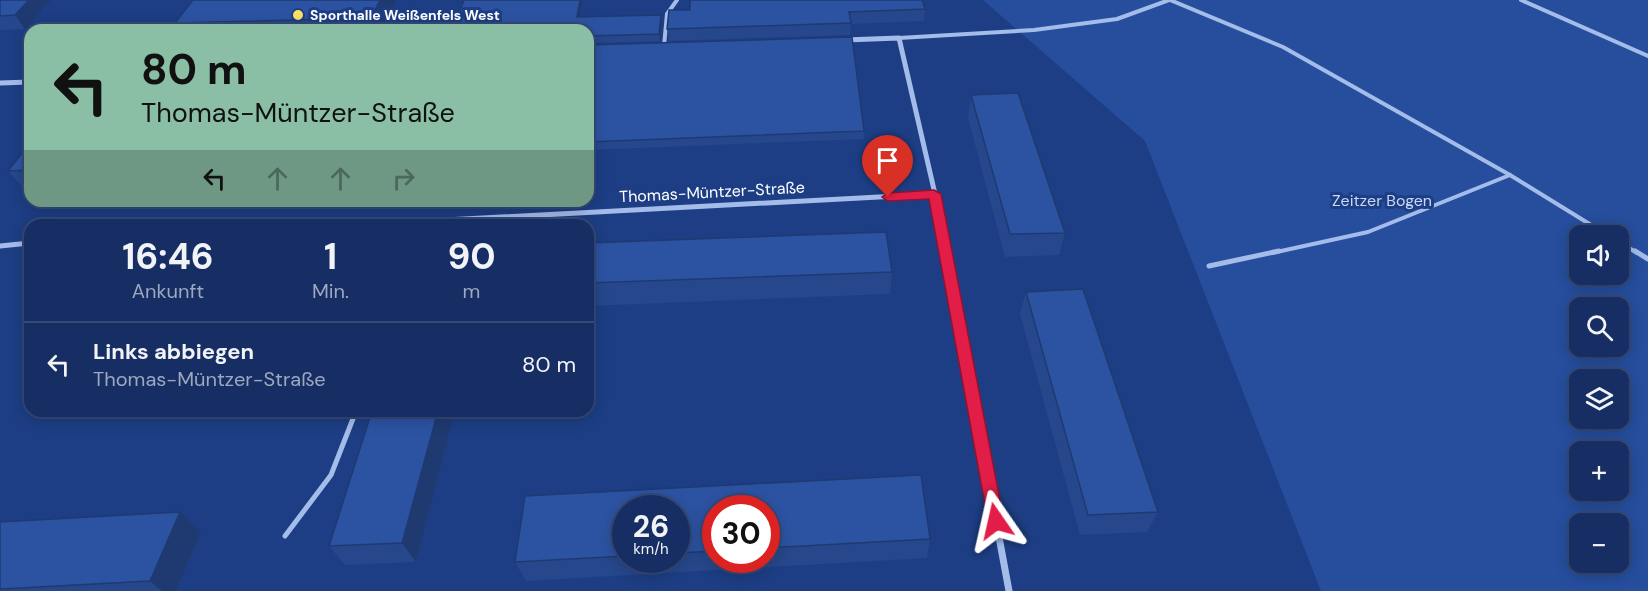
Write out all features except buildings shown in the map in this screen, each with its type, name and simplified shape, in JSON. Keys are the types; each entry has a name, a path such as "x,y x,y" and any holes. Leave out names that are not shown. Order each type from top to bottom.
{"street":[{"path":"843,40 899,38 934,194 1009,591"},
{"path":"653,47 674,46"},
{"path":"0,83 24,82"},
{"name":"Thomas-Müntzer-Straße","path":"490,219 934,194"},
{"path":"0,246 24,244"}],"lane":[{"path":"664,46 667,14 677,0"},
{"path":"899,38 1034,30 1117,19 1170,0 1283,47 1510,175 1591,225"},
{"path":"1521,0 1648,56"},
{"path":"1209,266 1368,231 1510,175"},
{"path":"1629,248 1648,260"},
{"path":"285,536 331,475 355,417"}],"green space":[{"name":"Zeitzer Bogen","path":"983,0 1648,0 1648,591 1321,591 1145,141"}],"place":[{"name":"Sporthalle Weißenfels West","path":"298,15"}],"route":[{"path":"888,197 934,194 996,521"}]}
